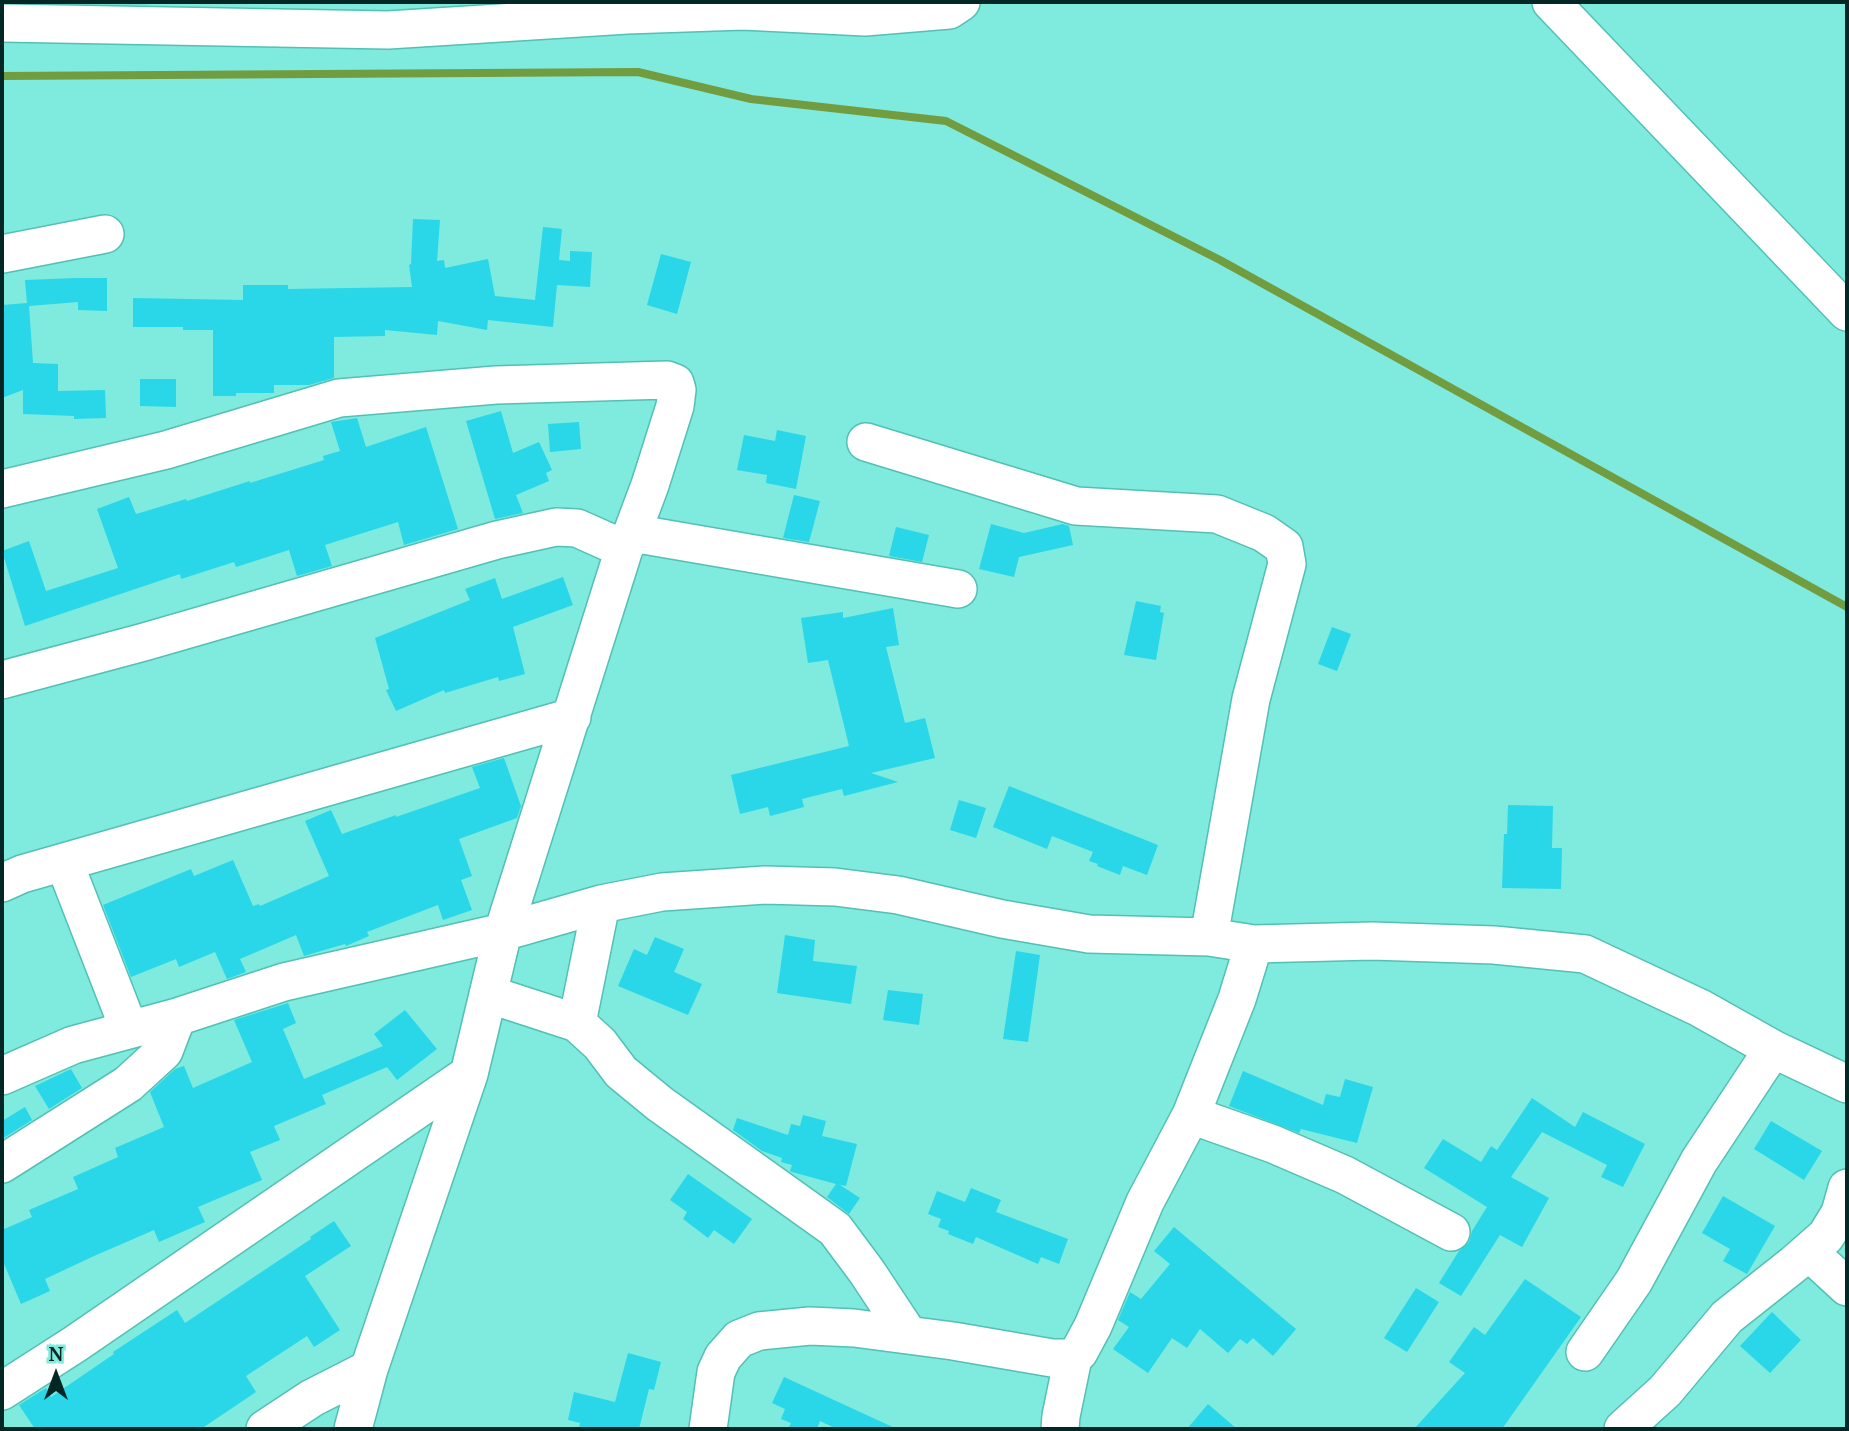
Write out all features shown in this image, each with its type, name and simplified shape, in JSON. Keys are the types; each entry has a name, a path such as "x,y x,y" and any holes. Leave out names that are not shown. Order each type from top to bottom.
{"street":[{"path":"2,23 388,30 627,15 743,11 865,17 949,10 961,2"},
{"path":"1551,2 1847,312"},
{"path":"2,254 105,234"},
{"path":"2,489 166,450 339,398 496,385 667,380 675,383 675,406 628,541 503,932 468,1074 369,1369 353,1429"},
{"path":"866,442 1076,506 1217,514 1264,533 1284,547 1287,564 1251,699 1209,937"},
{"path":"2,680 144,642 496,540 556,527 577,528 628,541 958,589"},
{"path":"2,883 22,874 572,717"},
{"path":"64,862 129,1029"},
{"path":"2,1076 73,1045 177,1017 284,982 503,932 601,904 662,892 765,886 835,887 898,895 1003,919 1089,934 1209,937 1254,944 1372,941 1467,944 1585,954 1700,1008 1773,1049 1847,1084"},
{"path":"577,1023 601,904"},
{"path":"1060,1429 1073,1358 1093,1326 1145,1202 1191,1115 1237,999 1254,944"},
{"path":"488,994 577,1023 600,1044 621,1072 660,1104 835,1229 908,1334"},
{"path":"2,1164 128,1084 164,1051 177,1017"},
{"path":"1585,1352 1634,1281 1699,1161 1773,1049"},
{"path":"2,1391 468,1074"},
{"path":"1191,1115 1273,1144 1345,1175 1451,1232"},
{"path":"1623,1429 1665,1391 1727,1317 1809,1252 1834,1225 1847,1188"},
{"path":"1809,1252 1847,1287"},
{"path":"708,1429 716,1372 723,1357 738,1339 759,1331 810,1326 854,1328 908,1334 1052,1358 1073,1358"},
{"path":"265,1429 312,1398 369,1369"}],"shaded area":[{"path":"2,2 182,2 2,14"}],"building":[{"path":"413,219 440,220 437,261 444,260 445,268 488,259 495,296 535,300 543,227 562,229 559,260 570,261 570,251 592,252 590,287 557,285 553,327 488,320 487,330 438,321 437,335 385,330 385,336 334,337 334,378 309,385 274,385 274,393 213,396 213,330 133,327 133,298 243,300 243,285 288,285 288,289 412,287 409,265"},
{"path":"661,254 691,262 677,314 647,305"},
{"path":"107,278 107,311 78,310 78,302 29,306 33,363 58,364 58,391 105,390 106,418 74,419 74,416 23,414 23,390 2,398 2,305 27,303 25,280"},
{"path":"140,379 176,379 176,407 140,406"},
{"path":"501,411 513,453 539,442 552,470 546,473 549,481 516,495 523,513 495,519 466,421"},
{"path":"357,418 366,447 426,427 458,529 404,545 398,522 325,545 332,566 297,576 289,550 236,567 234,562 181,579 180,574 25,626 2,551 29,541 46,591 118,568 97,509 129,497 136,514 324,460 323,456 340,451 331,422"},
{"path":"579,422 581,449 550,452 548,424"},
{"path":"777,430 806,436 796,489 766,483 767,475 737,470 744,435 775,441"},
{"path":"794,495 820,501 809,542 783,538"},
{"path":"991,524 1024,533 1063,524 1069,526 1073,545 1019,557 1014,577 979,569"},
{"path":"896,527 929,535 922,562 889,556"},
{"path":"563,577 573,605 513,627 525,674 499,681 498,677 445,693 444,690 396,711 386,690 389,689 375,638 470,600 465,589 495,578 502,599"},
{"path":"1136,601 1161,606 1160,612 1164,613 1156,660 1124,655"},
{"path":"893,608 899,645 886,647 905,723 925,718 935,758 871,773 898,782 844,796 842,789 802,799 804,807 770,816 768,807 740,814 731,775 849,746 828,660 808,663 801,618 843,612 843,618"},
{"path":"1332,627 1351,634 1337,671 1318,664"},
{"path":"504,758 521,806 517,818 459,839 472,876 461,880 472,910 443,920 438,905 367,932 369,936 346,946 345,944 304,956 296,935 240,959 246,972 227,979 215,952 179,967 176,959 131,977 103,905 191,869 194,876 233,860 253,906 260,906 329,876 305,821 331,810 342,834 396,817 480,788 472,767"},
{"path":"1009,786 1158,845 1147,875 1123,866 1120,875 1097,866 1098,864 1089,861 1093,852 1052,836 1047,849 993,827"},
{"path":"959,800 986,808 976,838 950,830"},
{"path":"1508,805 1553,806 1552,848 1562,848 1561,889 1502,888"},
{"path":"785,935 815,940 813,961 857,966 851,1004 777,993"},
{"path":"655,937 684,949 674,972 702,984 688,1015 618,986 634,949 647,955"},
{"path":"1016,951 1040,955 1028,1042 1003,1039"},
{"path":"888,990 923,994 919,1025 883,1020"},
{"path":"288,1003 296,1023 283,1029 304,1079 383,1046 374,1034 405,1010 437,1049 397,1080 387,1067 322,1095 326,1104 274,1126 280,1140 250,1152 262,1180 198,1207 205,1222 159,1242 154,1230 94,1256 45,1279 50,1291 21,1304 2,1259 2,1230 32,1217 29,1210 78,1189 73,1177 118,1157 115,1148 164,1127 150,1092 175,1069 184,1066 193,1088 252,1062 234,1020"},
{"path":"71,1069 82,1088 49,1109 35,1086"},
{"path":"1243,1071 1323,1105 1326,1094 1340,1097 1345,1079 1373,1087 1357,1143 1301,1129 1299,1133 1229,1106"},
{"path":"1532,1098 1575,1127 1583,1112 1645,1144 1623,1187 1601,1177 1607,1165 1542,1132 1511,1177 1549,1198 1522,1247 1500,1235 1461,1296 1439,1283 1459,1251 1469,1242 1472,1231 1487,1207 1424,1168 1443,1139 1481,1162 1491,1146 1497,1150"},
{"path":"25,1107 32,1120 2,1139 2,1121"},
{"path":"803,1115 826,1121 822,1136 857,1144 846,1186 840,1185 860,1198 849,1214 827,1197 836,1184 790,1171 792,1165 781,1162 782,1158 762,1151 733,1130 737,1118 788,1135 791,1124 800,1126"},
{"path":"1771,1121 1822,1151 1804,1180 1754,1149"},
{"path":"688,1174 752,1219 734,1244 714,1230 708,1238 683,1219 687,1212 670,1200"},
{"path":"971,1188 1001,1200 996,1212 1068,1239 1059,1264 1041,1257 1038,1264 976,1237 973,1244 938,1227 941,1219 928,1214 937,1191 965,1202"},
{"path":"1723,1196 1775,1226 1747,1274 1723,1261 1730,1249 1702,1233"},
{"path":"334,1221 351,1246 305,1276 340,1330 314,1347 307,1336 246,1376 256,1392 201,1429 35,1429 19,1405 46,1388 51,1397 177,1310 185,1323"},
{"path":"1174,1227 1296,1329 1273,1356 1253,1338 1247,1344 1240,1339 1228,1353 1200,1329 1187,1348 1172,1338 1148,1373 1113,1349 1129,1327 1118,1320 1130,1292 1141,1299 1170,1264 1154,1251"},
{"path":"1525,1279 1581,1317 1502,1429 1414,1429 1465,1373 1449,1362 1474,1327 1485,1335"},
{"path":"1416,1288 1439,1302 1407,1352 1384,1338"},
{"path":"1772,1312 1801,1340 1770,1373 1740,1346"},
{"path":"628,1353 661,1362 654,1390 649,1389 639,1429 579,1429 580,1423 568,1420 574,1392 615,1402"},
{"path":"784,1377 897,1429 837,1429 820,1421 817,1429 788,1429 791,1423 781,1419 785,1409 772,1403"},
{"path":"1208,1404 1237,1429 1187,1429"}],"waterway":[{"path":"2,76 638,72 751,99 946,121 1220,260 1847,607"}]}
